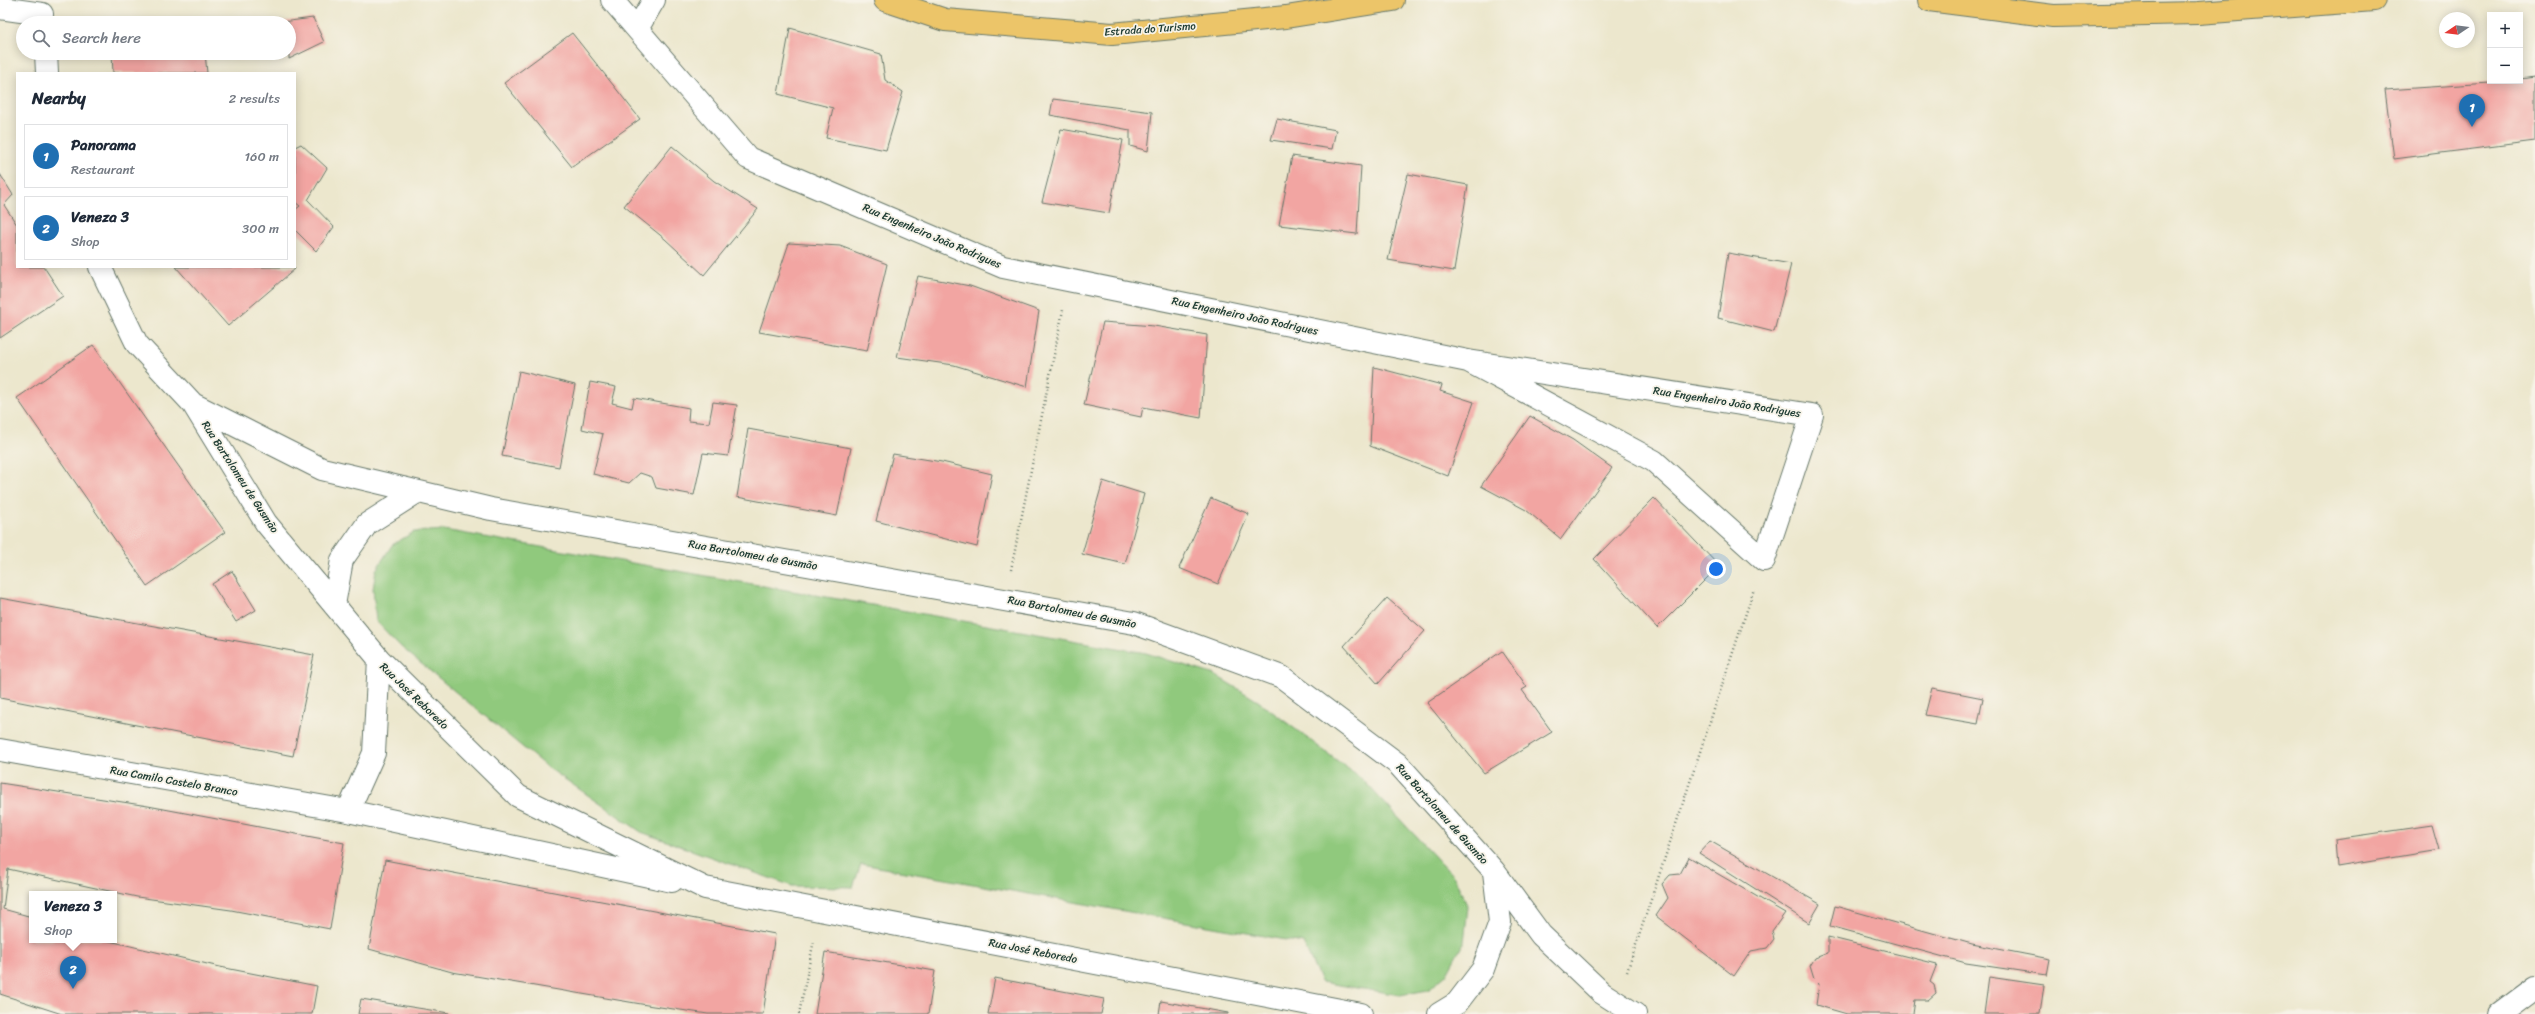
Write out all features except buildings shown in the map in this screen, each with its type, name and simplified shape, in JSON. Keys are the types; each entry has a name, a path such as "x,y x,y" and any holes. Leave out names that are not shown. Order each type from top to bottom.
{"main road":[{"name":"Estrada do Turismo","path":"885,0 945,20 1112,34 1286,17 1392,0"},
{"path":"1929,0 2053,16 2198,13 2374,0"}],"street":[{"name":"Rua Engenheiro João Rodrigues","path":"612,0 748,158 1004,267 1468,362 1812,415 1764,560 1654,461 1468,362"},
{"path":"637,29 654,0"},
{"path":"0,8 42,12"},
{"path":"46,60 47,72"},
{"name":"Rua Bartolomeu de Gusmão","path":"100,268 137,344 193,404 266,522 379,660"},
{"name":"Rua Bartolomeu de Gusmão","path":"193,404 322,469 491,509 1134,623 1282,677 1398,764 1494,871 1541,935 1602,993 1617,1002"},
{"path":"334,605 342,560 367,524 417,492"},
{"name":"Rua José Reboredo","path":"379,660 374,753 348,811 705,888 1361,1014"},
{"name":"Rua José Reboredo","path":"379,660 518,796 705,888"},
{"name":"Rua Camilo Castelo Branco","path":"0,750 348,811"},
{"path":"1439,1014 1457,1003 1483,969 1500,922 1494,871"},
{"path":"2500,1014 2535,988"},
{"path":"1617,1002 1635,1014"}],"path":[{"path":"1005,600 1069,280"},
{"path":"1617,1002 1764,560"},
{"path":"799,1014 820,910"}],"green space":[{"path":"444,530 1146,653 1215,675 1258,701 1363,780 1454,877 1468,907 1464,942 1446,975 1428,990 1400,995 1321,982 1303,943 861,864 853,887 792,886 641,832 543,764 401,647 376,621 373,589 376,570 392,545 414,532"}],"place":[{"name":"Panorama","path":"2472,127"},
{"name":"Veneza 3","path":"73,989"}]}
